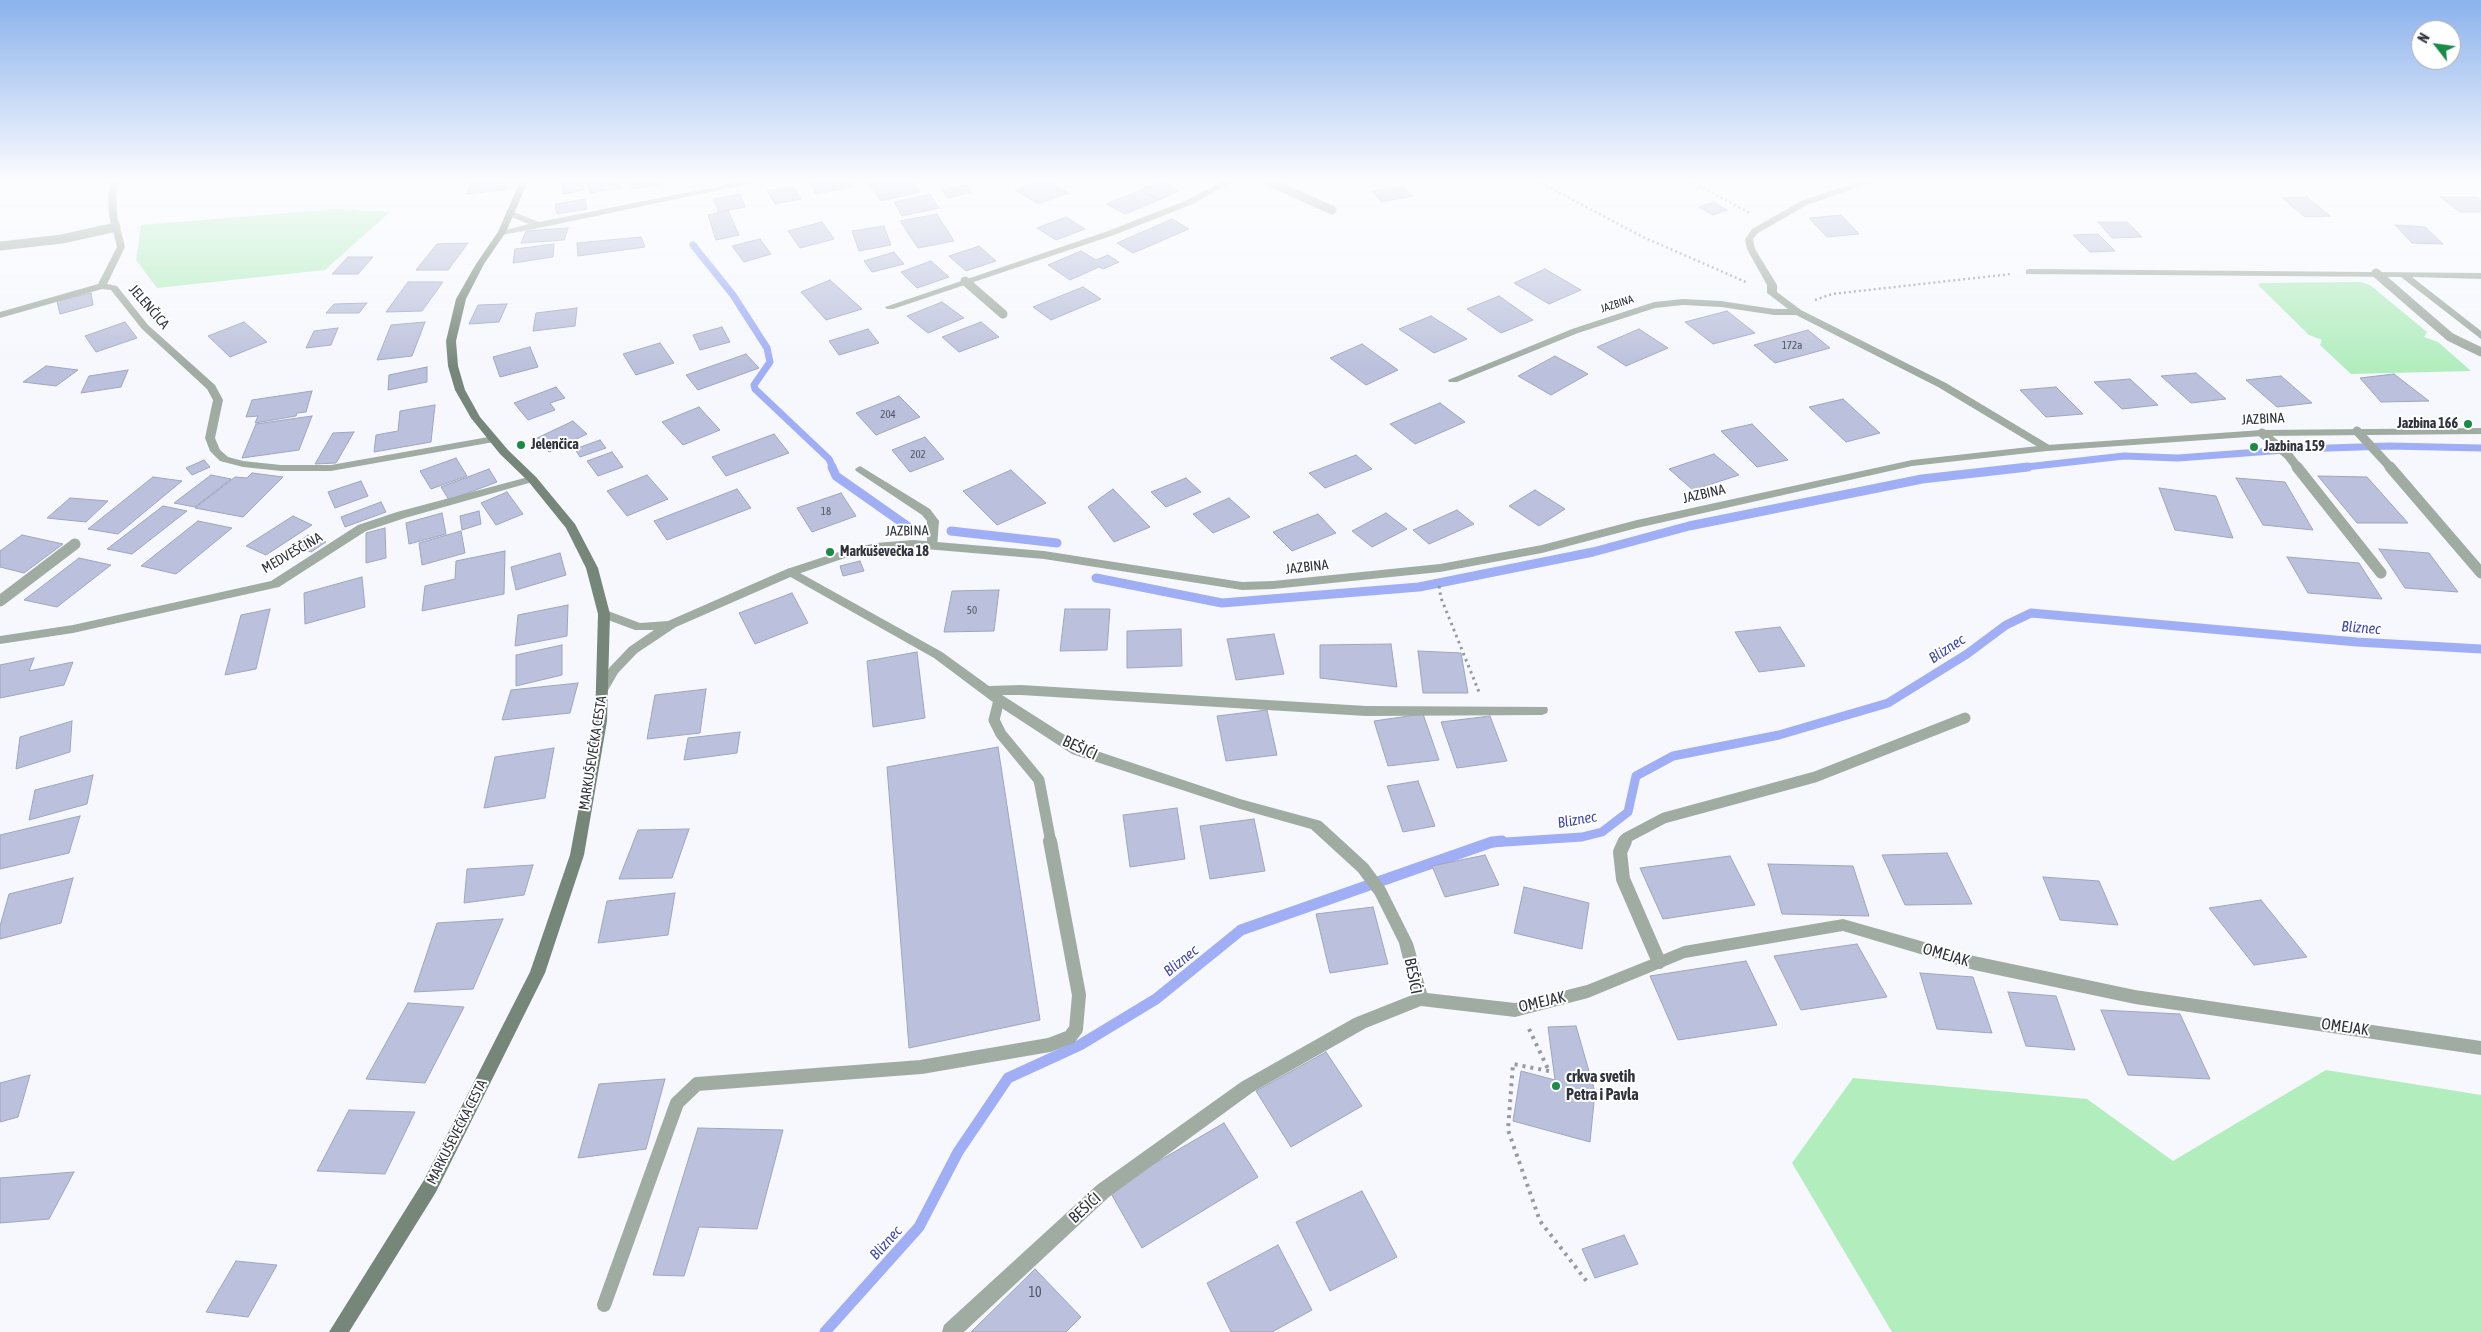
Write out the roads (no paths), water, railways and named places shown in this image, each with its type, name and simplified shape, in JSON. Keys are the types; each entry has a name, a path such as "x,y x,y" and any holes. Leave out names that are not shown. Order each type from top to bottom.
{"main road":[{"name":"MARKUŠEVEČKA CESTA","path":"338,1332 430,1186 537,973 577,855 601,721 604,614 597,582 581,544 571,527 532,479 476,418 460,390 453,366 451,341 461,299 480,264 494,243"}],"street":[{"path":"0,315 102,286 121,248 120,243"},
{"path":"890,307 1080,243"},
{"path":"1750,243 1751,249 1772,285 1772,293 1798,312 1942,385 2047,448"},
{"path":"2029,272 2376,273 2481,276"},
{"path":"2403,274 2481,336"},
{"name":"JELENČICA","path":"102,286 114,288 144,327 211,387 218,400 210,438 214,451 224,459 243,464 281,468 331,468 494,439"},
{"name":"JAZBINA","path":"1453,380 1575,331 1654,305 1684,302 1721,304 1774,312 1798,312"},
{"name":"JAZBINA","path":"603,688 614,670 633,650 672,624 791,572 876,546 933,544 1044,555 1242,586 1273,585 1440,568 1542,549 1637,524 1912,463 2047,448 2262,433 2481,431"},
{"path":"860,469 926,512 933,521 933,544"},
{"name":"MEDVEŠČINA","path":"0,640 73,629 275,584 362,528 401,515 532,479"},
{"name":"BEŠIĆI","path":"791,572 938,655 1077,750 1240,804 1316,825 1363,868 1380,891 1406,943 1420,999 1360,1023 1247,1087 1103,1191 951,1332"},
{"path":"604,614 639,627 672,624"},
{"path":"994,695 1021,690 1366,711 1542,710"},
{"name":"OMEJAK","path":"1420,999 1515,1010 1588,991 1684,952 1844,925 1974,963 2135,996 2481,1048"}],"lane":[{"path":"0,246 25,243"},
{"path":"2376,273 2450,337 2481,352"},
{"path":"965,281 1003,314"},
{"path":"2357,431 2376,450 2481,573"},
{"path":"2262,433 2288,455 2381,573"},
{"path":"0,601 75,544"},
{"path":"604,1305 677,1103 697,1084 921,1066 1049,1045 1070,1037 1076,1029 1079,995 1039,780 1000,734 994,720 994,695"},
{"path":"1659,962 1623,879 1620,852 1626,838 1664,818 1815,777 1965,718"}],"waterway":[{"path":"693,245 733,295 767,348 770,362 754,385 755,389 829,459 833,468"},
{"path":"2017,468 2124,456 2178,458 2299,449 2389,446 2481,448"},
{"path":"832,467 836,476 910,528"},
{"path":"1096,578 1222,603 1419,587 1593,552 1689,526 1922,479 2028,467"},
{"path":"951,531 1057,543"},
{"name":"Bliznec","path":"1490,843 1582,837 1602,832 1628,812 1636,776 1673,756 1779,735 1888,703 1967,654 2006,625 2031,613 2357,642 2481,649"},
{"name":"Bliznec","path":"825,1332 919,1227 958,1152 1008,1078 1080,1045 1156,999 1241,930 1492,842 1502,841"}],"place":[{"name":"Jazbina 166","path":"2468,424"},
{"name":"Jelenčica","path":"521,445"},
{"name":"Jazbina 159","path":"2254,447"},
{"name":"Markuševečka 18","path":"830,552"},
{"name":"crkva svetih Petra i Pavla","path":"1556,1086"}]}
